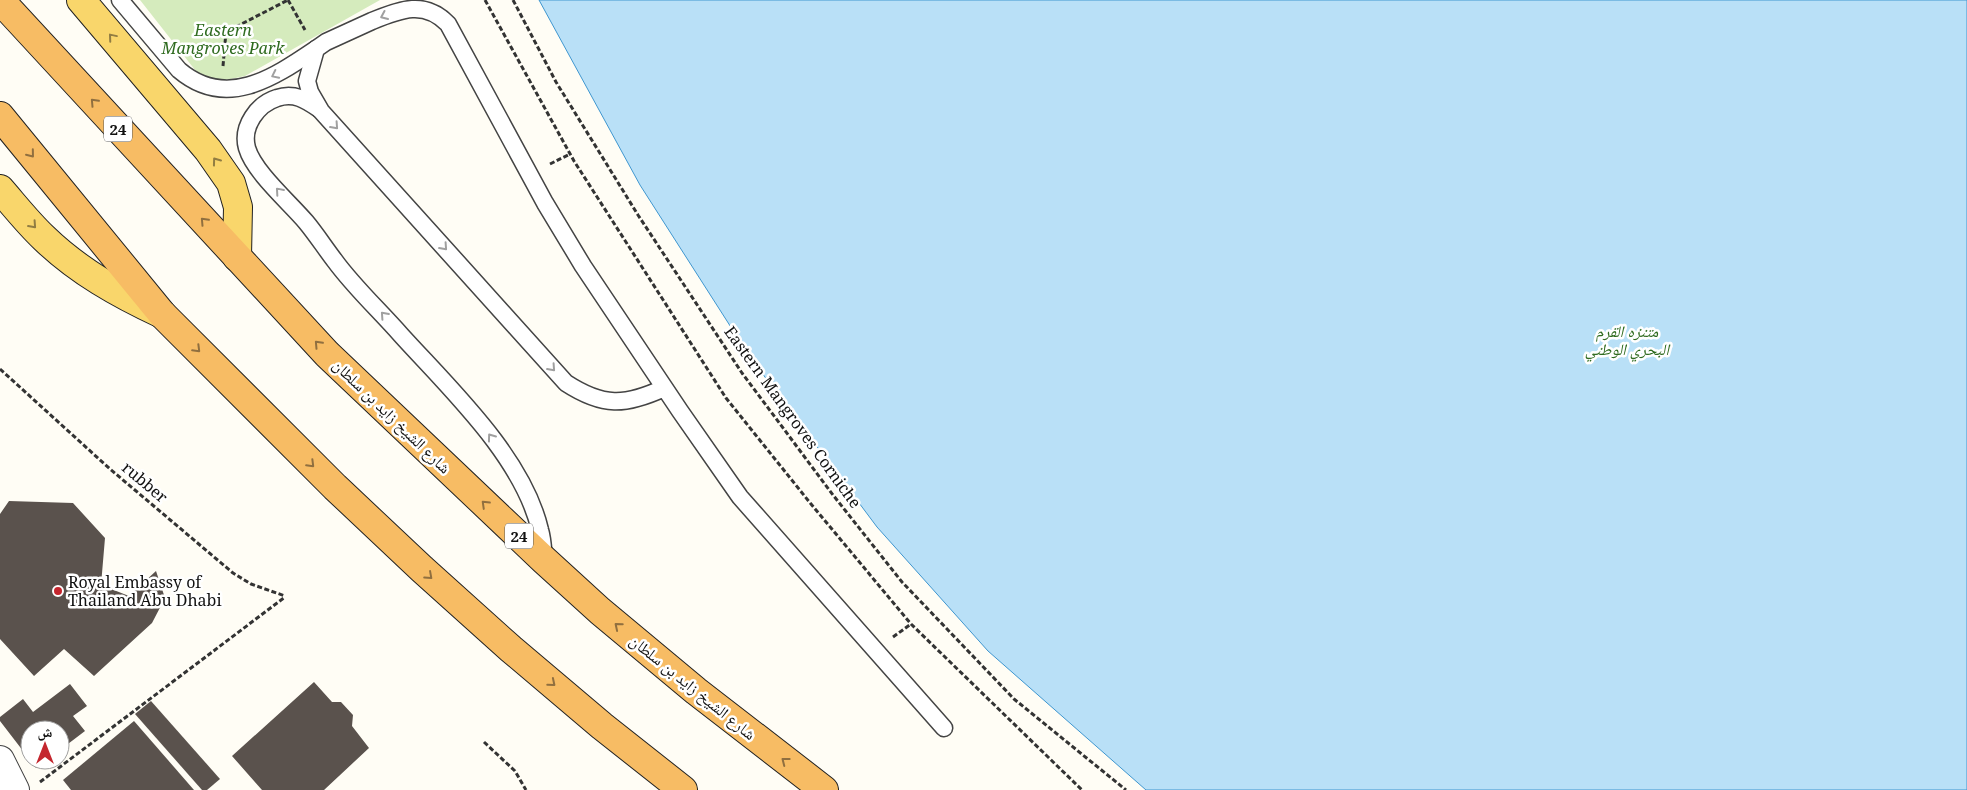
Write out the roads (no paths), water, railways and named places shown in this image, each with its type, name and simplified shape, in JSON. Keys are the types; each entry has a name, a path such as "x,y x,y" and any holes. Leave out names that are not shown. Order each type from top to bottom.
{"highway":[{"name":"شارع الشيخ زايد بن سلطان","path":"0,0 327,354 600,611 696,691 824,790"},
{"path":"0,116 162,314 335,487 422,569 572,700 683,790"}],"main road":[{"path":"80,0 208,150 231,183 238,207 237,257"},
{"path":"0,189 43,237 70,260 100,282 162,314"}],"street":[{"path":"0,760 26,787"}],"lane":[{"path":"120,0 179,70 201,85 221,90 240,88 281,73 326,42 405,7 426,7 435,11 448,24 545,203 584,266 664,388 740,497 944,728"},
{"path":"316,49 307,81 310,92 321,111 566,383 595,399 612,403 632,401 664,388"},
{"path":"321,111 304,99 295,96 282,96 269,100 258,109 251,120 247,133 247,146 250,155 256,166 304,220 336,262 485,429 510,463 526,492 540,530 544,560"}],"water":[{"name":"متنزه القرم البحري الوطني","path":"539,0 1967,0 1967,790 1146,790 988,651 877,527 750,357 640,185"}],"place":[{"name":"Royal Embassy of Thailand Abu Dhabi","path":"58,591"}],"park label":[{"name":"Eastern Mangroves Park","path":"223,39"}]}
